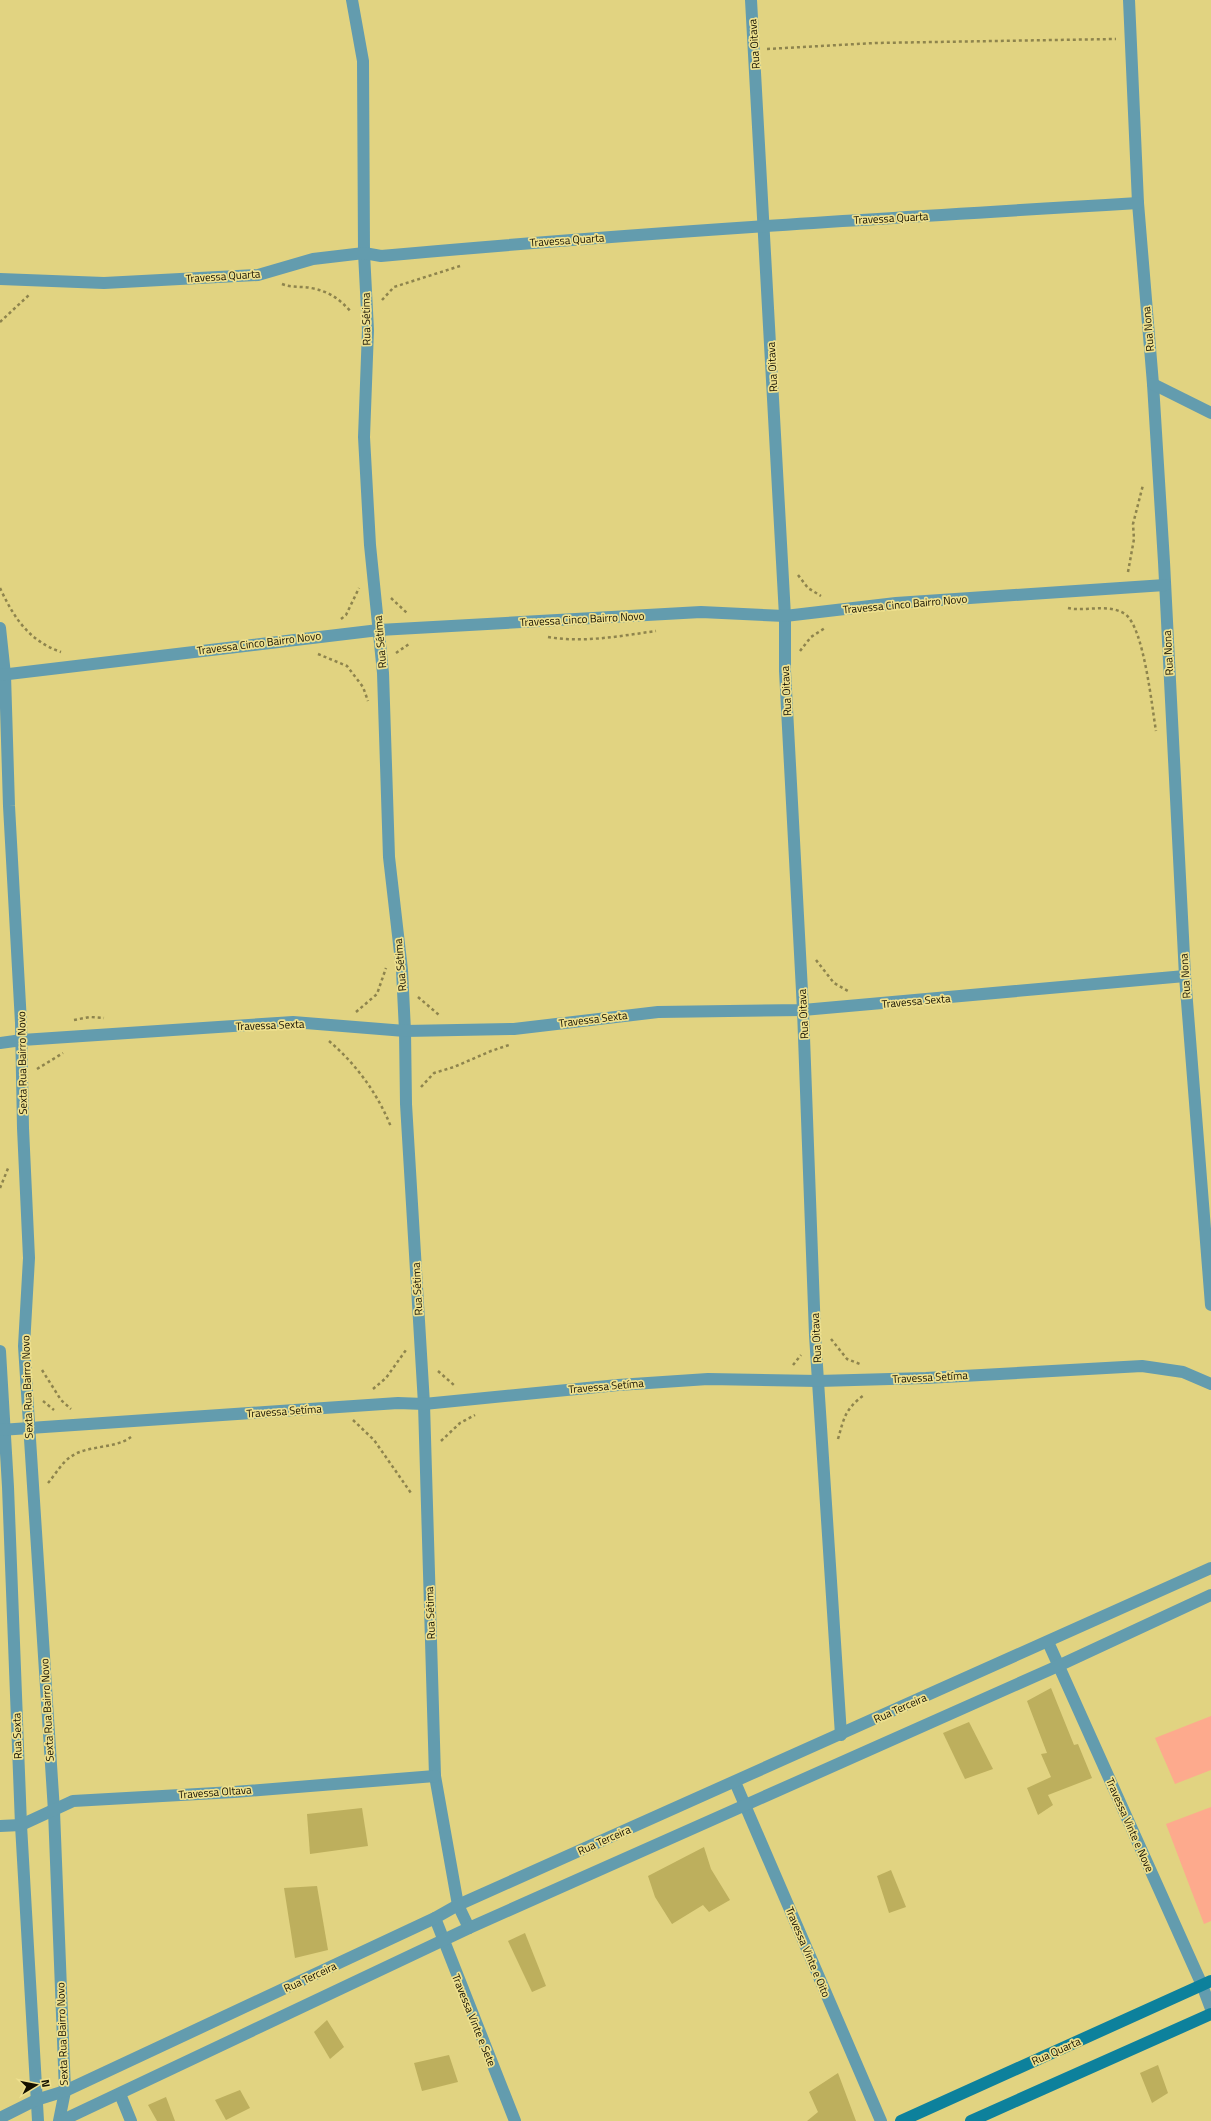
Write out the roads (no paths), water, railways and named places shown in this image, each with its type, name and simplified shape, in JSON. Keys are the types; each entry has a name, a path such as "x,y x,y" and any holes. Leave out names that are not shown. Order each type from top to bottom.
{"street":[{"name":"Rua Sétima","path":"352,0 362,61 364,252 368,330 364,437 373,572 383,673 389,857 402,970 406,1104 424,1404 436,1776 458,1905 469,1928"},
{"name":"Rua Oitava","path":"751,0 765,226 785,616 785,671 803,1010 815,1335 841,1735"},
{"name":"Rua Nona","path":"1129,0 1138,203 1152,384 1165,586 1185,976 1211,1305"},
{"name":"Travessa Quarta","path":"0,280 104,283 258,275 314,259 364,252 381,256 505,244 1138,203"},
{"path":"1152,384 1211,413"},
{"name":"Travessa Cinco Bairro Novo","path":"2,675 379,630 701,612 785,616 896,603 1165,586"},
{"name":"Sexta Rua Bairro Novo","path":"0,628 22,1040 23,1128 29,1258 24,1346 54,1812 65,2091 60,2121"},
{"name":"Travessa Sexta","path":"0,1043 22,1040 293,1022 405,1031 514,1029 658,1012 803,1010 1185,976"},
{"name":"Rua Sexta","path":"0,1351 21,1825 38,2121"},
{"name":"Travessa Setíma","path":"3,1429 28,1426 398,1403 424,1404 618,1385 708,1379 818,1381 926,1378 1142,1366 1184,1372 1211,1384"},
{"name":"Rua Terceira","path":"0,2118 36,2100 65,2091 435,1918 458,1905 841,1735 1211,1568"},
{"path":"60,2121 469,1928 1058,1666 1211,1594"},
{"name":"Travessa Vinte e Nove","path":"1048,1642 1207,1983 1211,2008"},
{"name":"Travessa OItava","path":"0,1826 21,1825 54,1812 73,1801 234,1792 436,1776"},
{"name":"Travessa Vinte e Oito","path":"735,1782 881,2121"},
{"name":"Travessa Vinte e Sete","path":"435,1918 515,2121"},
{"name":"Rua Quarta","path":"901,2121 1207,1983"},
{"path":"972,2121 1211,2014"},
{"path":"120,2094 131,2121"}]}
